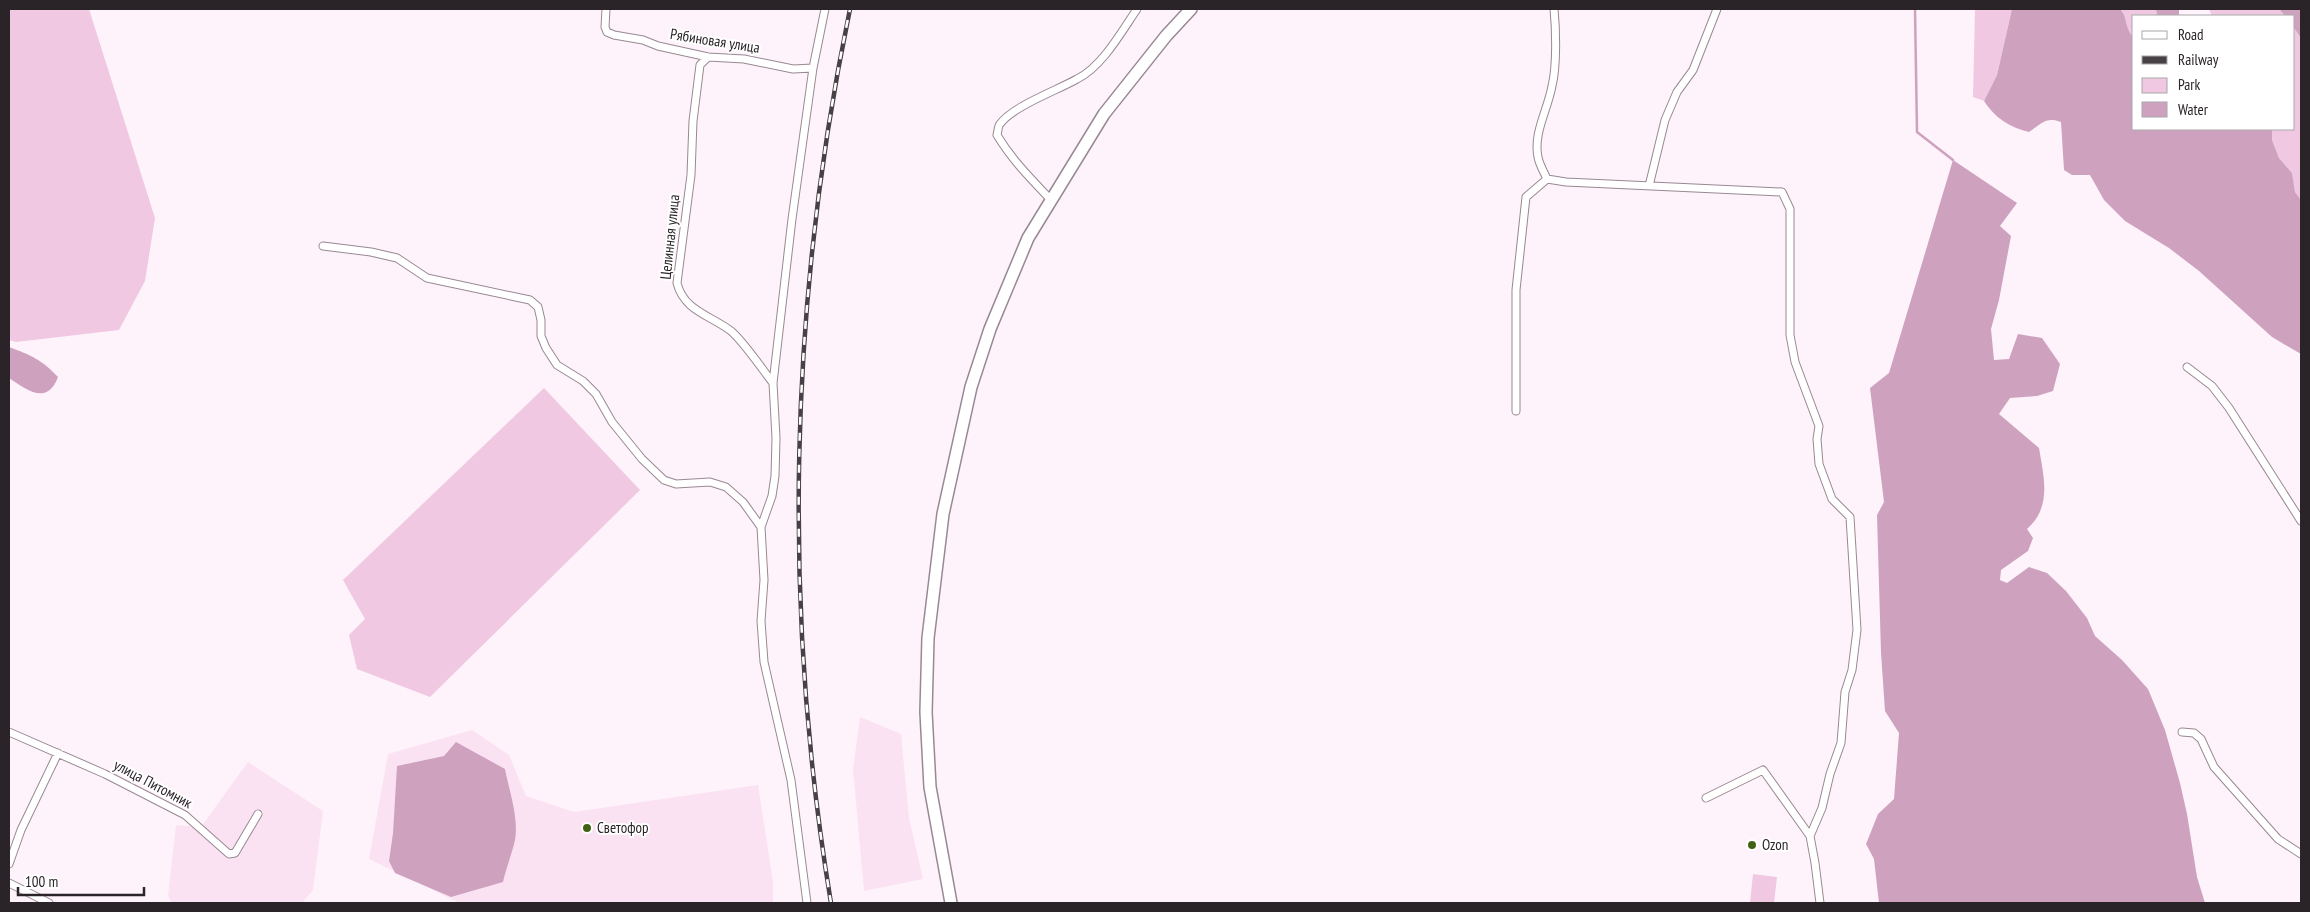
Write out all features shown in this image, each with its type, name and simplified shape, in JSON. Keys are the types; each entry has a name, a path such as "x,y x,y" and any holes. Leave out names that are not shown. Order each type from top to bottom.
{"main road":[{"path":"951,903 930,787 926,712 928,638 943,514 971,387 990,329 1028,238 1104,114 1166,36 1191,9"}],"street":[{"name":"Рябиновая улица","path":"606,9 605,27 607,32 708,57 744,59 793,69 814,68"},
{"path":"807,903 791,780 764,662 761,621 764,580 761,527 772,496 775,476 776,438 773,383 792,219 824,9"},
{"path":"1052,200 1019,167 1004,147 997,135 1000,124 1017,110 1044,94 1079,78 1103,57 1138,9"},
{"path":"1547,179 1538,158 1538,142 1540,124 1553,85 1554,9"},
{"path":"1649,186 1665,120 1676,92 1693,70 1717,9"},
{"name":"Целинная улица","path":"708,57 700,65 693,121 691,175 677,283 680,294 692,308 732,332 773,383"},
{"path":"1516,411 1516,290 1526,197 1547,179 1566,182 1782,192 1790,209 1790,335 1795,362 1819,426 1816,439 1819,464 1832,499 1850,517 1857,630 1852,670 1844,699 1841,743 1830,774 1822,808 1810,836"},
{"path":"323,246 371,252 397,258 427,278 530,300 538,307 541,320 541,336 557,365 583,381 596,394 612,422 642,460 664,480 676,484 710,482 726,486 743,502 761,527"},
{"path":"2187,367 2212,386 2229,408 2301,521"},
{"name":"улица Питомник","path":"9,732 105,774 185,816 229,854 235,853 258,814"},
{"path":"2182,732 2194,733 2201,739 2214,767 2278,839 2301,854"},
{"path":"9,864 35,799 58,753"},
{"path":"1706,798 1764,770 1810,836 1816,863 1820,903"},
{"path":"9,883 49,903"}],"shaded area":[{"path":"860,717 901,734 909,818 923,879 864,891 853,769"},
{"path":"472,730 509,755 526,796 574,812 758,785 773,882 773,903 460,903 369,859 388,754"},
{"path":"248,762 323,811 313,890 302,903 172,903 168,896 176,825 201,827"}],"green space":[{"path":"9,9 89,9 155,218 145,281 119,330 16,342 9,340"},
{"path":"1975,9 2012,9 1997,75 1984,101 1973,97"},
{"path":"2120,9 2156,9 2157,15 2132,15 2132,35"},
{"path":"2209,9 2279,9 2284,15 2212,15"},
{"path":"2295,29 2301,38 2301,200 2295,192 2292,173 2279,158 2272,140 2272,130 2295,130"},
{"path":"544,388 640,490 430,697 357,669 349,635 365,619 343,580"},
{"path":"1753,874 1777,877 1774,903 1750,903"}],"water":[{"path":"2012,9 2120,9 2132,35 2132,130 2272,130 2272,140 2279,158 2292,173 2295,192 2301,200 2301,354 2272,337 2199,271 2169,248 2125,221 2104,200 2090,175 2072,175 2064,170 2061,122 2047,120 2029,132 2003,121 1993,112 1984,101 1997,75"},
{"path":"2156,9 2179,9 2179,15 2157,15"},
{"path":"2279,9 2301,9 2301,38 2295,29 2295,15 2284,15"},
{"path":"1953,160 2017,203 2000,226 2011,236 1999,300 1991,329 1994,360 2009,359 2018,334 2042,338 2060,364 2053,391 2037,396 2010,398 1999,414 2039,448 2044,481 2043,502 2040,511 2027,529 2033,538 2028,551 2001,570 2000,580 2007,583 2029,567 2047,573 2066,591 2087,618 2095,636 2122,660 2148,689 2165,730 2180,783 2197,877 2205,903 1879,903 1874,859 1866,844 1878,814 1894,799 1899,733 1885,711 1881,653 1877,515 1884,502 1870,388 1889,373"},
{"path":"9,347 41,362 58,377 48,391 36,393 30,391 9,378"},
{"path":"456,742 505,769 515,813 516,831 514,845 503,882 451,897 395,873 389,861 393,833 397,766 444,756"}],"waterway":[{"path":"1915,9 1917,132 1953,160"}],"railway":[{"path":"831,903 815,792 805,680 799,568 799,455 804,343 814,231 830,119 850,9"}],"place":[{"name":"Светофор","path":"587,828"},
{"name":"Ozon","path":"1752,845"}]}
